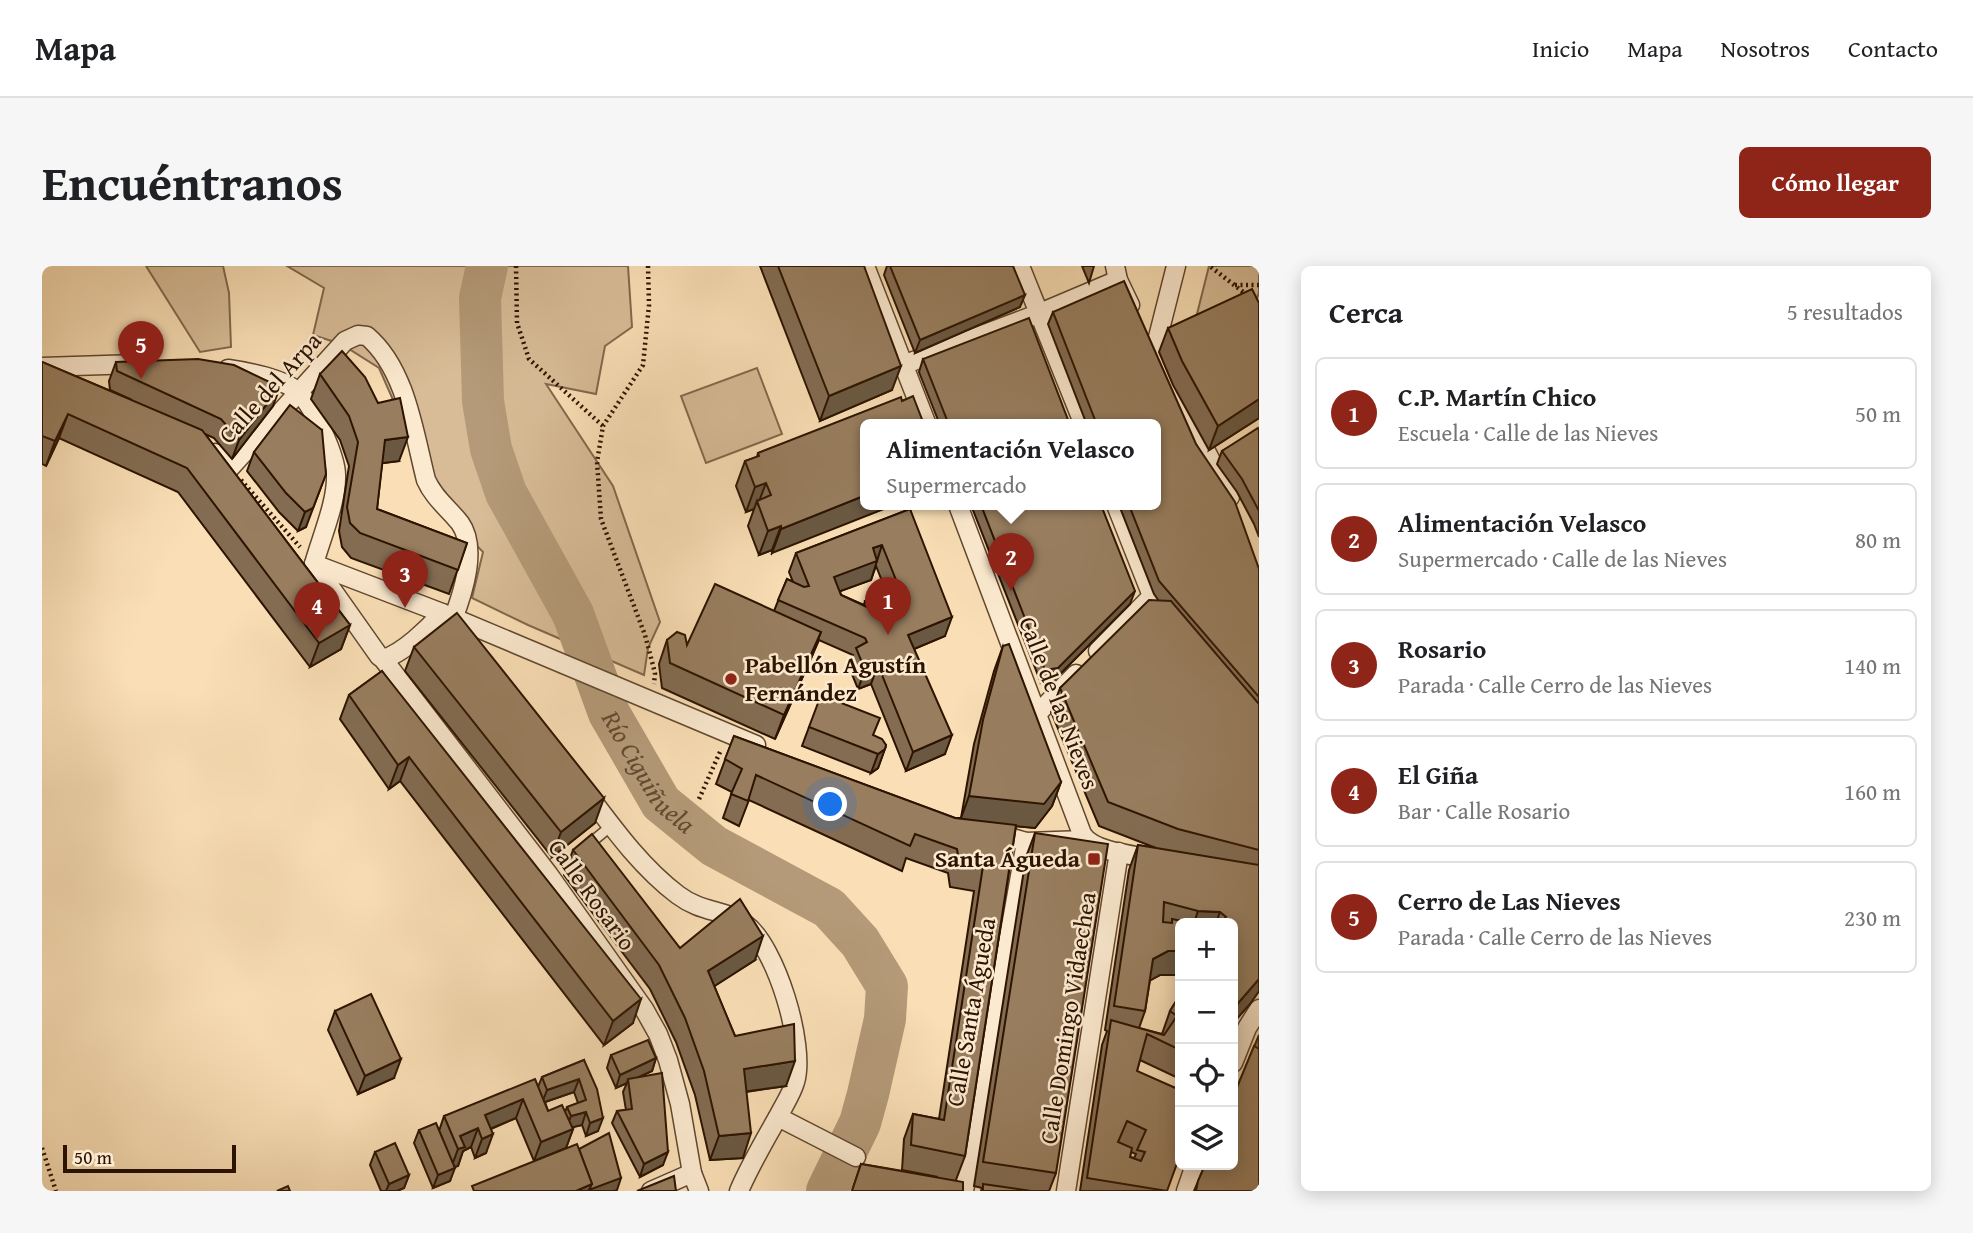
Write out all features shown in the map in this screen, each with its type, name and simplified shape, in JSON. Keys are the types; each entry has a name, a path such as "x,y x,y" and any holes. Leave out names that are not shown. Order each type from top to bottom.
{"street":[{"path":"865,266 925,419"},
{"path":"1020,266 1082,419"},
{"path":"1154,353 1177,266"},
{"path":"903,365 1040,313 1117,273 1154,353 1237,511"},
{"name":"Calle del Arpa","path":"230,468 350,337 367,336 386,358 401,387 431,492 462,526 468,551 467,577 447,616"},
{"path":"42,368 154,364"},
{"path":"212,366 273,379 299,392 330,446 336,476 335,490 314,564 447,616 772,751"},
{"path":"42,368 78,385"},
{"path":"197,441 230,468"},
{"path":"1211,463 1230,450"},
{"name":"Calle de las Nieves","path":"960,510 1086,840"},
{"path":"1118,510 1152,596 1179,628"},
{"name":"Calle Rosario","path":"314,564 379,656 549,875 644,1009 668,1060 680,1104 684,1181 699,1191"},
{"path":"1037,714 1152,596"},
{"path":"383,659 447,616"},
{"path":"474,629 489,655"},
{"path":"579,782 631,850 676,894 696,907 732,916 748,926 761,941 783,989 793,1019 798,1050 796,1080 739,1191"},
{"path":"975,828 1026,842 1086,840 1098,847 1171,862"},
{"name":"Calle Santa Águeda","path":"964,1191 1026,842"},
{"name":"Calle Domingo Vidaechea","path":"1066,1191 1119,852"},
{"path":"1238,1056 1247,1028 1259,1009"},
{"path":"778,1117 856,1157"},
{"path":"1186,1191 1193,1170"},
{"path":"651,1191 684,1181"}],"lane":[{"path":"579,851 611,826"}],"path":[{"path":"516,266 517,323 529,359 603,426"},
{"path":"648,266 649,305 643,365 603,426 597,462 601,519 645,635 655,673 654,703"},
{"path":"1211,267 1250,297"},
{"path":"1235,285 1259,285"},
{"path":"230,468 314,564"},
{"path":"699,799 729,733"},
{"path":"42,1148 56,1191"}],"shaded area":[{"path":"146,266 223,266 229,293 231,347 200,352"},
{"path":"287,266 628,266 632,327 605,346 596,394 546,384 613,486 660,622 648,648 644,675 472,598 483,552 459,527 426,475 379,368 341,344 313,335 324,288"},
{"path":"1209,266 1259,266 1259,292 1253,312 1191,338"},
{"path":"757,368 782,434 706,463 681,396"}],"building":[{"path":"778,266 864,266 901,366 829,396"},
{"path":"890,266 1013,266 1025,295 920,340"},
{"path":"1124,281 1196,444 1235,502 1259,569 1259,697 1159,581 1131,510 1161,510 1161,419 1095,419 1053,312"},
{"path":"1252,289 1259,303 1259,399 1218,426 1182,361 1168,328"},
{"path":"1029,318 1068,419 947,419 923,359"},
{"path":"342,351 365,377 378,403 400,398 408,437 385,440 377,509 467,543 458,570 360,533 350,523 347,507 358,442 349,416 320,374"},
{"path":"198,359 234,365 280,387 239,440 221,419 117,371 116,362"},
{"path":"42,362 202,430 350,625 319,643 187,468 68,414 55,441 42,436"},
{"path":"913,396 922,419 860,419 860,497 781,529 781,526 768,531 757,501 771,495 766,483 755,487 745,461 759,456 758,453 901,397 902,401"},
{"path":"290,405 322,430 326,474 313,508 305,512 286,493 254,452"},
{"path":"1258,428 1259,511 1242,479 1222,451"},
{"path":"910,510 952,617 908,635 952,735 913,752 878,665 865,670 856,648 867,642 865,638 778,600 787,579 804,587 809,586 796,553","holes":["882,545 898,585 865,601 869,608 841,595 834,577 877,561 873,548"]},
{"path":"983,510 1103,510 1135,591 1058,668 1045,670"},
{"name":"Pabellón Agustín Fernández","path":"715,584 821,632 784,715 670,663 667,640 677,632 685,635 687,645"},
{"path":"1149,600 1171,601 1259,704 1259,850 1178,829 1108,802 1060,688"},
{"path":"457,613 604,798 561,832 414,647"},
{"path":"1009,644 1061,782 1044,804 969,796 983,720 1003,646"},
{"path":"382,671 641,999 613,1021 409,757 398,765 349,695"},
{"path":"821,695 880,718 873,735 882,739 886,745 885,749 878,754 809,727"},
{"path":"734,736 955,818 1016,825 965,1156 911,1145 913,1114 944,1120 983,866 959,862 957,849 915,834 910,846 756,775 748,801 731,794 742,769 725,759"},
{"path":"1035,833 1108,844 1056,1173 983,1162"},
{"path":"592,834 680,948 740,899 763,936 708,971 735,1036 794,1024 795,1061 744,1069 751,1133 719,1136 704,1071 685,1018 659,965 573,850"},
{"path":"1138,845 1259,865 1259,979 1238,1003 1238,918 1225,918 1220,912 1198,911 1164,902 1163,922 1172,923 1172,919 1175,920 1175,951 1168,951 1153,959 1145,1011 1114,1006"},
{"path":"371,994 401,1059 365,1076 335,1011"},
{"path":"1175,1019 1175,1048 1147,1034 1137,1071 1175,1088 1175,1169 1167,1191 1087,1178 1111,1020 1164,1035","holes":["1127,1121 1146,1130 1137,1150 1145,1152 1141,1161 1130,1157 1132,1148 1118,1142"]},
{"path":"648,1040 656,1058 620,1075 611,1055"},
{"path":"1254,1046 1259,1049 1259,1191 1196,1191 1203,1170 1238,1170 1238,1085"},
{"path":"584,1060 597,1089 603,1118 590,1123 586,1112 571,1116 567,1107 586,1100 579,1079 547,1090 542,1077"},
{"path":"662,1073 668,1152 644,1164 617,1111 632,1109 628,1079"},
{"path":"535,1079 548,1111 562,1105 573,1129 541,1142 523,1099 485,1115 493,1134 482,1139 478,1128 460,1136 465,1147 458,1149 444,1116"},
{"path":"436,1123 455,1168 438,1175 419,1130"},
{"path":"609,1133 621,1178 589,1190 592,1184 579,1149"},
{"path":"395,1143 409,1175 389,1184 375,1152"},
{"path":"577,1144 592,1184 576,1191 474,1191 472,1186"},
{"path":"861,1164 963,1182 963,1191 852,1191"},
{"path":"674,1176 676,1191 637,1191"},
{"path":"983,1184 1031,1191 983,1191"},
{"path":"288,1186 290,1191 277,1191"}],"waterway":[{"name":"Río Ciguiñuela","path":"487,266 480,298 483,401 491,449 506,493 573,614 609,713 661,803 714,846 829,908 860,942 887,986 885,1019 860,1123 827,1191"}],"place":[{"name":"Cerro de Las Nieves","path":"141,379"},
{"name":"Alimentación Velasco","path":"1011,591"},
{"name":"Rosario","path":"405,608"},
{"name":"C.P. Martín Chico","path":"888,635"},
{"name":"El Giña","path":"317,640"},
{"name":"Pabellón Agustín Fernández","path":"731,679"},
{"name":"Santa Águeda","path":"1094,859"}]}
